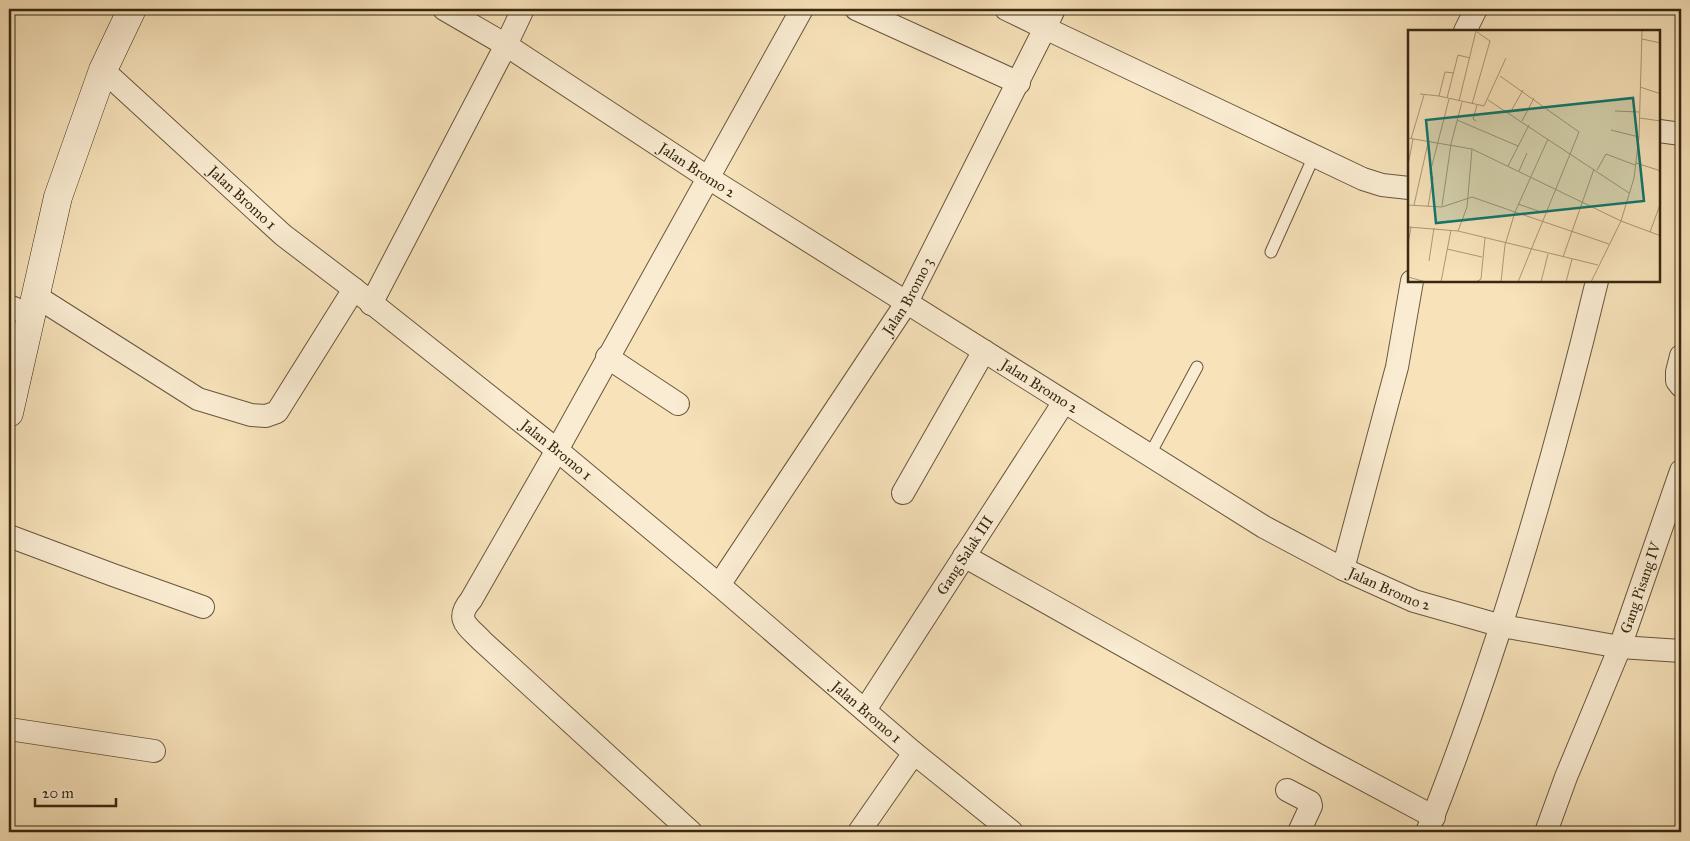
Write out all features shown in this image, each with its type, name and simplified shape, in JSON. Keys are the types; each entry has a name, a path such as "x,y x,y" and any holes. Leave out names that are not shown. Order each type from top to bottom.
{"main road":[{"path":"9,413 24,305 58,197 103,70 132,9"}],"street":[{"name":"Jalan Bromo 2","path":"444,9 506,46 707,177 1149,456 1264,527 1343,569 1414,601 1502,626 1620,646 1681,651"},
{"path":"371,304 506,46 522,9"},
{"path":"691,832 482,641 465,623 462,616 464,609 557,450 802,9"},
{"path":"856,9 1019,83"},
{"path":"1006,9 1050,18 1314,156 1364,179 1382,185 1408,188"},
{"path":"1466,30 1476,9"},
{"name":"Jalan Bromo 3","path":"719,585 907,302 1019,83 1050,18"},
{"name":"Jalan Bromo 1","path":"103,70 283,235 557,450 719,585 1005,830"},
{"path":"1660,132 1681,134"},
{"path":"1343,569 1397,366 1412,282"},
{"path":"964,556 1318,755 1430,824 1502,626 1573,380 1597,282"},
{"path":"24,305 198,399 251,415 266,416 277,412 354,289"},
{"path":"903,493 984,351"},
{"path":"1681,356 1677,380 1681,386"},
{"path":"607,357 678,404"},
{"name":"Gang Salak III","path":"865,710 1064,402"},
{"name":"Gang Pisang IV","path":"1546,832 1620,646 1681,471"},
{"path":"9,536 113,576 203,607"},
{"path":"9,729 154,751"},
{"path":"860,832 914,753"},
{"path":"1286,790 1310,802 1311,806 1300,832"}],"lane":[{"path":"1271,252 1314,156"},
{"path":"1149,456 1197,367"}]}
